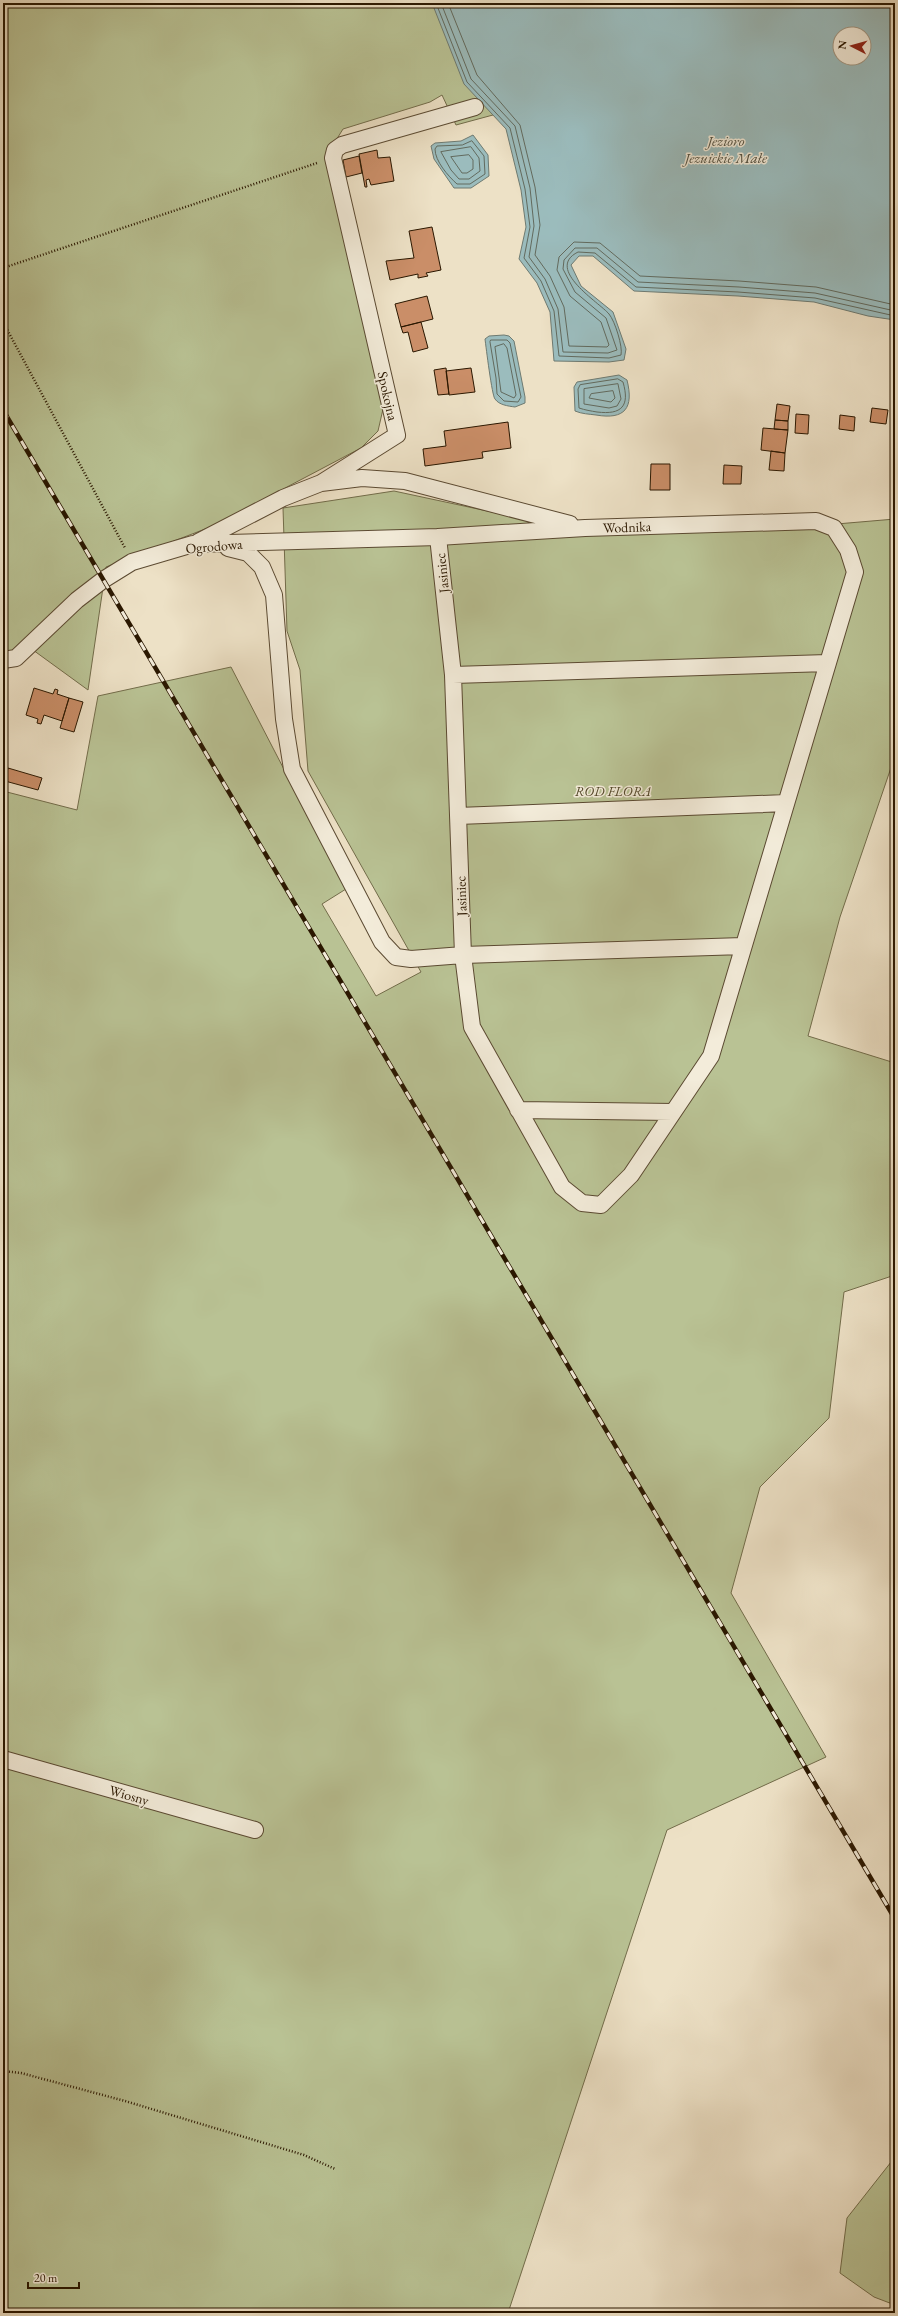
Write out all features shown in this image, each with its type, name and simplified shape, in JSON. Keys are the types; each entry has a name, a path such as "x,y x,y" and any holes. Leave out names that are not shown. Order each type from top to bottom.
{"street":[{"path":"333,158 335,150 342,144 475,106"},
{"name":"Spokojna","path":"322,483 397,435 333,158"},
{"path":"193,544 283,498 322,483 362,478 405,481 585,528"},
{"name":"Wodnika","path":"438,537 585,528 816,521 834,528 848,550 855,572 828,663"},
{"name":"Ogrodowa","path":"3,660 16,658 78,600 103,580 132,562 193,544 438,537"},
{"name":"Jasiniec","path":"438,537 453,676 463,955 472,1027 562,1187 582,1203 601,1205 631,1175 674,1112"},
{"path":"193,544 229,548 248,554 262,567 274,595 284,719 292,769 382,942 396,957 411,960 463,955 743,946"},
{"path":"453,676 828,663 711,1056 674,1112 518,1110"},
{"path":"458,816 786,803"},
{"name":"Wiosny","path":"3,1759 255,1830"}],"path":[{"path":"3,268 333,158"},
{"path":"3,322 132,562"},
{"path":"3,2071 21,2073 125,2101 304,2155 335,2170"}],"green space":[{"path":"3,3 443,3 504,112 456,125 442,95 430,102 343,129 330,150 383,409 378,431 361,448 213,526 106,567 88,690 22,642 3,659"},
{"name":"ROD FLORA","path":"394,491 590,533 813,526 895,519 895,756 840,917 808,1036 895,1063 895,1275 844,1292 829,1418 760,1487 731,1593 826,1757 667,1830 508,2313 3,2313 3,791 77,810 98,696 231,667 346,889 322,904 376,996 421,972 308,771 300,670 287,631 283,508"},
{"path":"895,2157 895,2305 874,2297 840,2273 847,2218"}],"water":[{"name":"Jezioro Jezuickie Małe","path":"432,3 895,3 895,320 868,316 814,302 738,296 634,291 593,256 579,256 571,265 581,286 613,312 626,349 624,360 609,362 554,361 550,312 537,283 519,259 526,227 521,190 506,129 464,84"},
{"path":"473,135 488,155 489,176 471,188 454,188 434,159 431,146 435,143 461,141"},
{"path":"489,336 509,336 514,341 525,397 525,403 515,407 501,404 495,399 489,371 485,339"},
{"path":"619,375 627,380 629,390 628,405 625,410 614,416 575,411 574,387 577,382"}],"building":[{"path":"377,150 378,158 390,157 394,181 371,185 369,179 366,180 367,187 365,187 359,154"},
{"path":"359,156 362,173 346,177 343,160"},
{"path":"432,227 441,270 426,273 428,276 418,278 418,274 390,280 386,261 414,258 409,231"},
{"path":"427,296 433,319 401,327 395,304"},
{"path":"421,322 428,348 413,352 408,332 403,333 401,327"},
{"path":"446,368 449,394 438,395 434,370"},
{"path":"471,368 475,392 449,395 446,371"},
{"path":"777,404 790,406 788,421 775,420"},
{"path":"872,408 888,410 886,424 870,422"},
{"path":"796,414 809,415 808,434 795,433"},
{"path":"840,415 855,417 854,431 839,429"},
{"path":"775,420 788,421 788,430 774,429"},
{"path":"508,422 511,448 482,452 483,458 425,466 423,449 446,446 444,431"},
{"path":"763,428 788,430 785,453 761,450"},
{"path":"771,451 785,453 784,471 769,470"},
{"path":"651,464 670,464 670,490 650,490"},
{"path":"724,465 742,466 741,484 723,484"},
{"path":"34,688 53,694 55,689 58,690 57,694 69,698 62,721 44,715 41,724 37,723 38,719 26,715"},
{"path":"69,698 83,702 74,732 60,728"},
{"path":"8,768 42,778 38,790 5,781"}],"railway":[{"path":"3,410 895,1919"}]}
